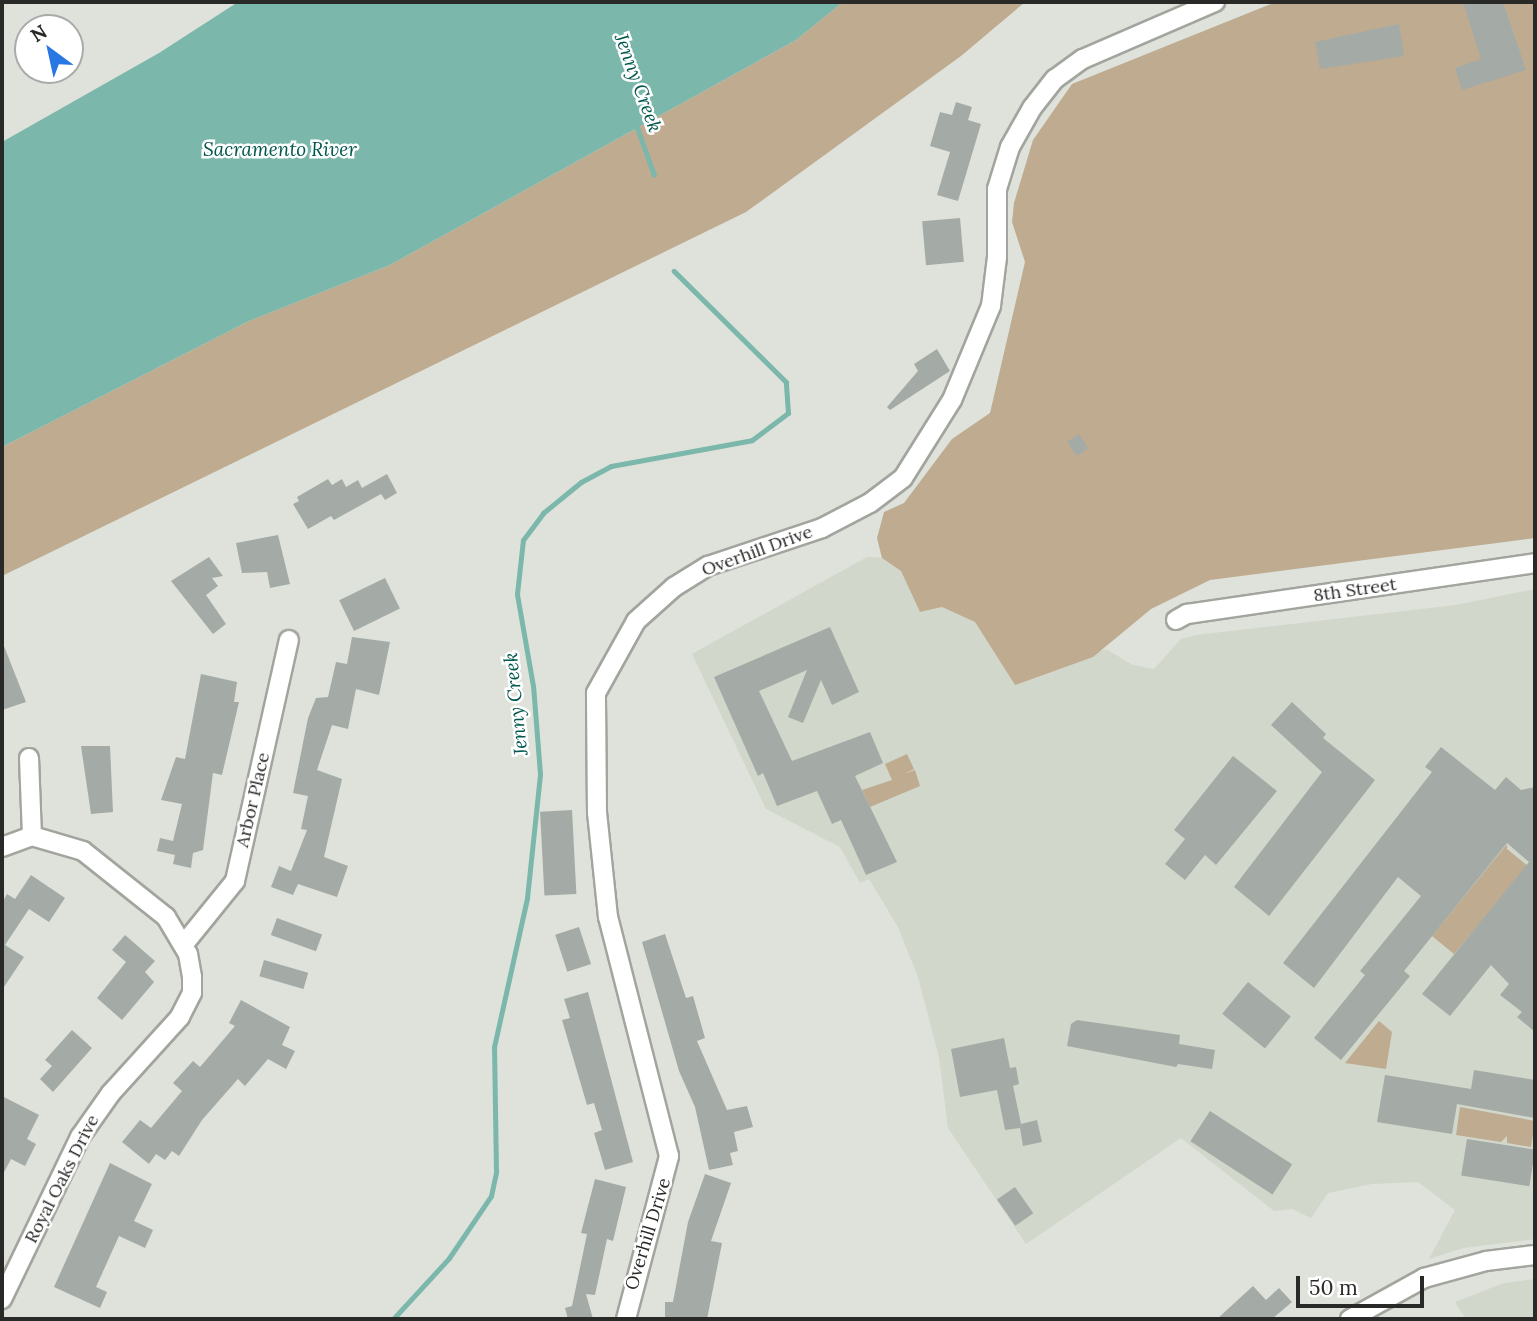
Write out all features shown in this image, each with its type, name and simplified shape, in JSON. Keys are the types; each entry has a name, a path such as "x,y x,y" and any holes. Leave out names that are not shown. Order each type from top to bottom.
{"street":[{"name":"Overhill Drive","path":"626,1319 668,1156 608,916 593,729 600,683 636,621 674,587 708,566 833,522 887,493 902,478 952,400 991,306 997,257 997,189 1010,147 1032,108 1055,79 1083,59 1215,2"},
{"name":"8th Street","path":"1176,620 1187,614 1535,563"},
{"name":"Arbor Place","path":"184,944 227,897 235,881 289,640"},
{"path":"2,848 32,836 29,758"},
{"name":"Royal Oaks Drive","path":"2,1299 95,1113 186,1007 192,977 184,944 156,907 83,851 32,836"},
{"path":"1350,1319 1424,1278 1486,1261 1535,1255"}],"shaded area":[{"path":"843,2 1025,2 961,56 746,212 2,576 2,447 249,321 390,265 796,40"},
{"path":"1276,2 1535,2 1535,538 1210,580 1151,609 1093,657 1015,685 975,622 942,607 920,612 901,571 882,558 877,538 884,512 904,503 952,439 990,413 1025,262 1012,222 1014,203 1033,140 1072,84"},
{"path":"867,557 888,558 901,571 920,612 942,607 975,622 1015,685 1106,649 1133,665 1154,669 1181,639 1196,635 1456,605 1535,589 1535,1239 1463,1248 1429,1259 1455,1210 1418,1182 1372,1184 1328,1193 1311,1218 1292,1209 1274,1211 1181,1138 1026,1244 948,1128 939,1057 918,977 898,927 869,879 860,883 840,847 766,809 692,654"},
{"path":"907,754 914,769 904,774 915,770 920,786 870,807 862,790 892,780 885,764"},
{"path":"1507,844 1507,849 1528,866 1454,954 1432,936"},
{"path":"1379,1021 1392,1032 1386,1069 1345,1063"},
{"path":"1460,1107 1535,1121 1531,1147 1507,1143 1507,1136 1501,1142 1456,1135"},
{"path":"1535,1279 1535,1319 1466,1319 1455,1302 1504,1283"}],"water":[{"name":"Sacramento River","path":"238,2 843,2 796,40 390,265 249,321 2,447 2,142 159,53"}],"building":[{"path":"1463,2 1503,2 1526,70 1462,90 1455,68 1481,59"},
{"path":"1399,24 1404,56 1320,69 1315,42"},
{"path":"956,102 972,107 968,120 981,124 958,201 937,195 950,152 930,146 940,112 952,115"},
{"path":"960,218 964,262 926,265 922,221"},
{"path":"937,349 950,371 890,410 887,407 918,371 914,364"},
{"path":"1079,434 1088,448 1077,456 1067,442"},
{"path":"387,474 397,493 385,500 381,494 334,520 331,516 308,529 293,504 299,501 297,497 328,479 332,485 342,479 346,487 358,480 362,488"},
{"path":"278,535 290,584 270,588 267,572 242,573 236,543"},
{"path":"209,557 223,576 212,578 218,586 206,595 226,624 213,634 171,581"},
{"path":"385,578 400,609 354,631 339,600"},
{"path":"830,627 859,692 832,705 821,680 803,723 788,717 807,670 759,691 792,761 870,732 883,763 855,776 897,862 866,875 841,820 832,824 817,791 777,806 763,773 758,776 714,677"},
{"path":"352,637 390,642 379,695 356,689 348,729 332,725 317,770 342,779 324,857 348,866 337,897 298,884 293,895 271,887 279,866 291,871 307,830 301,829 308,796 293,793 308,718 316,698 328,697 336,662 347,664"},
{"path":"2,641 26,702 2,710"},
{"path":"201,674 237,682 234,702 239,702 222,775 213,773 203,850 193,853 191,868 173,864 175,855 157,851 160,838 173,841 182,804 161,800 176,757 185,759"},
{"path":"1292,702 1326,734 1323,738 1375,780 1269,916 1234,887 1322,772 1271,725"},
{"path":"81,746 110,746 113,812 91,814"},
{"path":"1441,747 1495,790 1506,777 1521,790 1535,787 1535,1032 1517,1017 1522,1012 1500,995 1509,984 1491,965 1450,1016 1422,994 1529,862 1507,843 1404,971 1410,976 1341,1060 1314,1038 1365,975 1360,971 1421,896 1398,877 1314,988 1283,963 1432,772 1425,767"},
{"path":"1233,756 1277,791 1216,865 1205,855 1185,880 1165,864 1185,839 1174,830"},
{"path":"572,810 576,894 544,896 540,812"},
{"path":"31,875 65,898 49,922 29,909 5,945 24,957 2,990 2,903 7,894 15,899"},
{"path":"277,918 322,934 316,951 271,935"},
{"path":"579,927 591,964 567,972 555,935"},
{"path":"665,934 686,998 693,996 705,1038 697,1041 727,1110 747,1106 753,1127 734,1132 738,1151 730,1153 733,1165 709,1170 695,1107 679,1071 642,942"},
{"path":"125,935 155,961 145,972 154,982 122,1020 97,998 126,962 112,950"},
{"path":"264,960 308,973 304,989 259,976"},
{"path":"1248,982 1291,1017 1265,1048 1222,1014"},
{"path":"588,992 633,1162 605,1170 594,1133 602,1130 594,1103 587,1105 562,1020 570,1018 564,999"},
{"path":"241,1000 290,1027 282,1045 295,1051 286,1069 268,1059 245,1086 238,1079 202,1120 179,1156 172,1151 165,1160 156,1154 149,1164 122,1142 140,1120 151,1128 182,1091 173,1083 193,1061 200,1067 235,1026 229,1023"},
{"path":"1077,1020 1180,1035 1179,1044 1215,1050 1212,1069 1178,1064 1176,1067 1067,1046 1071,1024"},
{"path":"72,1030 92,1048 53,1092 40,1079 52,1066 45,1060"},
{"path":"1004,1038 1010,1068 1016,1067 1019,1084 1013,1086 1021,1124 1037,1120 1042,1142 1023,1146 1020,1128 1005,1130 997,1090 960,1097 951,1049"},
{"path":"1474,1070 1535,1080 1535,1118 1457,1104 1452,1134 1377,1122 1385,1075 1471,1089"},
{"path":"2,1096 39,1115 27,1139 36,1144 25,1166 11,1159 2,1176"},
{"path":"1210,1111 1292,1164 1273,1195 1190,1141"},
{"path":"1467,1139 1535,1150 1529,1186 1461,1176"},
{"path":"110,1163 152,1184 134,1221 153,1230 145,1248 119,1236 96,1287 107,1292 100,1308 54,1287"},
{"path":"705,1174 731,1183 711,1241 722,1243 707,1319 665,1319 665,1302 673,1302 688,1222"},
{"path":"595,1179 626,1187 613,1241 607,1239 595,1295 586,1294 593,1319 568,1319 565,1308 572,1306 587,1234 581,1233"},
{"path":"1015,1187 1033,1213 1015,1226 997,1200"},
{"path":"1253,1286 1266,1300 1279,1288 1292,1302 1272,1319 1217,1319"}],"waterway":[{"name":"Jenny Creek","path":"635,122 654,175"},
{"name":"Jenny Creek","path":"393,1319 449,1258 491,1196 496,1172 494,1047 527,898 540,774 533,686 517,594 523,540 543,513 581,482 611,466 752,440 788,413 786,382 674,271"}]}
